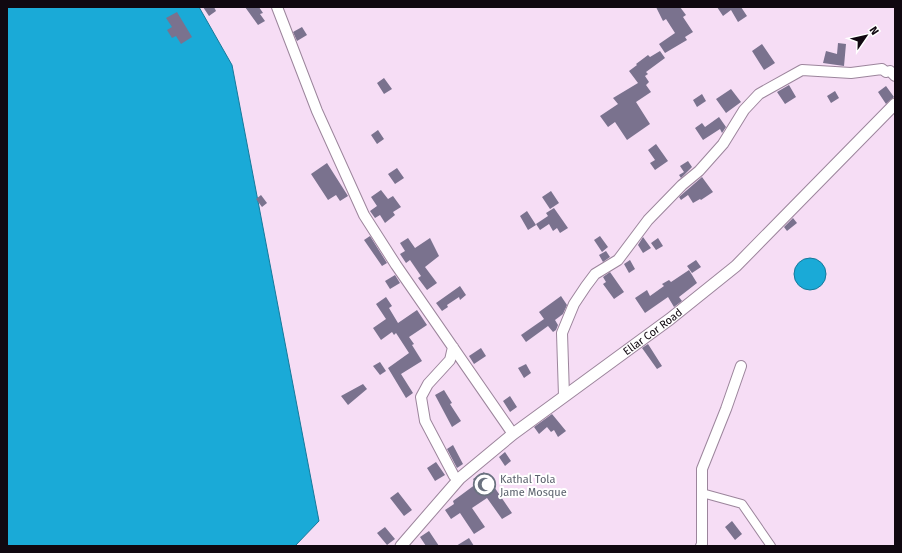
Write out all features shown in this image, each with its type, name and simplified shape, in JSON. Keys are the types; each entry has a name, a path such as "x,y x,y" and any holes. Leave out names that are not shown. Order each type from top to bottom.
{"main road":[{"name":"Ellar Cor Road","path":"400,546 460,478 513,434 670,319 736,266 895,104"}],"street":[{"path":"277,7 317,111 364,214 396,265 513,434"},
{"path":"564,396 562,333 574,304 595,274 618,260 648,220 682,185 699,171 723,144 744,110 759,94 802,70 851,73 882,69 886,72 890,71 895,76"},
{"path":"453,347 450,360 428,384 421,397 425,421 454,476"},
{"path":"701,546 702,469 726,409 740,366"},
{"path":"702,493 742,504 771,546"}],"water":[{"path":"7,7 199,7 232,65 319,521 295,546 7,546"},
{"path":"807,258 813,258 823,265 826,274 825,280 819,287 813,290 807,290 797,283 794,277 794,271 801,261"}],"building":[{"path":"203,7 214,7 216,11 209,16"},
{"path":"245,7 259,7 263,13 260,14 265,21 258,25"},
{"path":"656,7 680,7 686,15 683,17 693,32 685,37 687,40 665,53 659,44 675,33 666,19 663,21"},
{"path":"717,7 741,7 747,16 738,22 731,10 723,16"},
{"path":"177,12 192,37 181,44 176,36 172,38 167,30 172,27 166,18"},
{"path":"302,27 307,35 297,41 293,32"},
{"path":"838,43 846,44 844,66 823,63 826,51 837,54"},
{"path":"762,44 775,63 764,70 752,51"},
{"path":"660,51 665,58 646,72 648,74 645,76 649,82 646,85 651,92 636,102 650,124 627,140 615,122 608,127 600,116 618,104 613,98 638,83 629,71 648,55 650,57"},
{"path":"384,78 392,89 384,94 377,83"},
{"path":"789,85 796,97 785,104 777,92"},
{"path":"886,86 894,97 886,104 878,92"},
{"path":"731,89 741,102 726,113 716,99"},
{"path":"835,91 839,98 831,103 827,96"},
{"path":"702,94 706,101 697,107 693,100"},
{"path":"719,117 726,127 722,133 720,129 703,140 695,128 702,123 705,127"},
{"path":"378,130 384,139 377,144 371,135"},
{"path":"656,144 668,161 655,170 650,163 655,160 648,150"},
{"path":"688,161 692,167 681,178 679,175 684,172 680,166"},
{"path":"327,163 348,196 340,201 336,195 328,200 311,174"},
{"path":"397,168 404,178 395,184 388,174"},
{"path":"702,177 713,192 701,200 700,199 693,203 688,195 681,200 679,197"},
{"path":"381,190 388,199 393,196 401,207 393,212 395,215 385,223 380,215 375,218 370,211 377,206 371,197"},
{"path":"551,191 559,203 550,209 542,197"},
{"path":"261,195 267,203 262,207 256,199"},
{"path":"554,208 568,228 560,233 557,228 553,231 549,224 540,230 536,224 548,216 546,213"},
{"path":"527,211 536,225 528,230 520,216"},
{"path":"793,218 797,223 787,231 784,227"},
{"path":"370,236 387,263 382,266 364,240"},
{"path":"600,236 608,247 602,252 594,240"},
{"path":"643,237 651,248 643,253 638,245"},
{"path":"408,238 415,248 430,238 439,256 425,267 437,283 427,290 418,278 421,276 410,260 406,263 400,254 405,251 400,243"},
{"path":"658,238 663,246 656,250 651,243"},
{"path":"606,251 610,257 603,262 599,255"},
{"path":"630,260 635,269 629,273 624,264"},
{"path":"696,260 701,267 692,273 687,266"},
{"path":"689,270 697,283 679,297 682,301 674,307 668,297 645,313 635,298 647,290 650,296 664,286 662,284 669,280 671,282"},
{"path":"610,272 624,292 614,299 603,284 606,282 603,277"},
{"path":"395,275 400,283 390,289 385,281"},
{"path":"460,286 466,295 460,300 459,297 447,305 448,307 442,311 436,303"},
{"path":"561,296 567,305 563,314 555,320 558,325 556,330 553,332 548,326 526,342 521,335 544,319 539,312"},
{"path":"386,297 392,306 389,308 398,323 417,310 427,325 409,337 422,361 401,374 413,393 406,398 388,368 409,353 396,333 394,335 392,332 381,340 373,328 386,319 376,304"},
{"path":"648,344 662,366 657,369 642,348"},
{"path":"481,348 486,356 474,364 469,356"},
{"path":"380,362 386,371 380,375 373,366"},
{"path":"526,364 531,373 524,378 518,368"},
{"path":"363,384 367,389 348,405 341,396"},
{"path":"444,390 452,403 450,404 461,421 452,427 435,395"},
{"path":"510,396 517,407 510,412 503,401"},
{"path":"552,414 566,431 558,437 554,430 551,432 547,427 539,434 534,427"},
{"path":"453,445 463,464 457,468 447,449"},
{"path":"505,452 511,461 505,466 499,457"},
{"path":"436,462 445,475 435,481 427,468"},
{"path":"484,472 512,513 502,519 487,498 472,508 485,527 474,534 460,513 451,519 445,510 454,504 453,501 476,484 473,479"},
{"path":"398,492 412,510 404,516 390,498"},
{"path":"732,521 742,534 735,540 725,527"},
{"path":"385,527 395,539 387,545 377,533"},
{"path":"429,531 439,546 426,546 420,537"},
{"path":"469,538 474,546 456,546"}],"place":[{"name":"Kathal Tola Jame Mosque","path":"485,485"}]}
